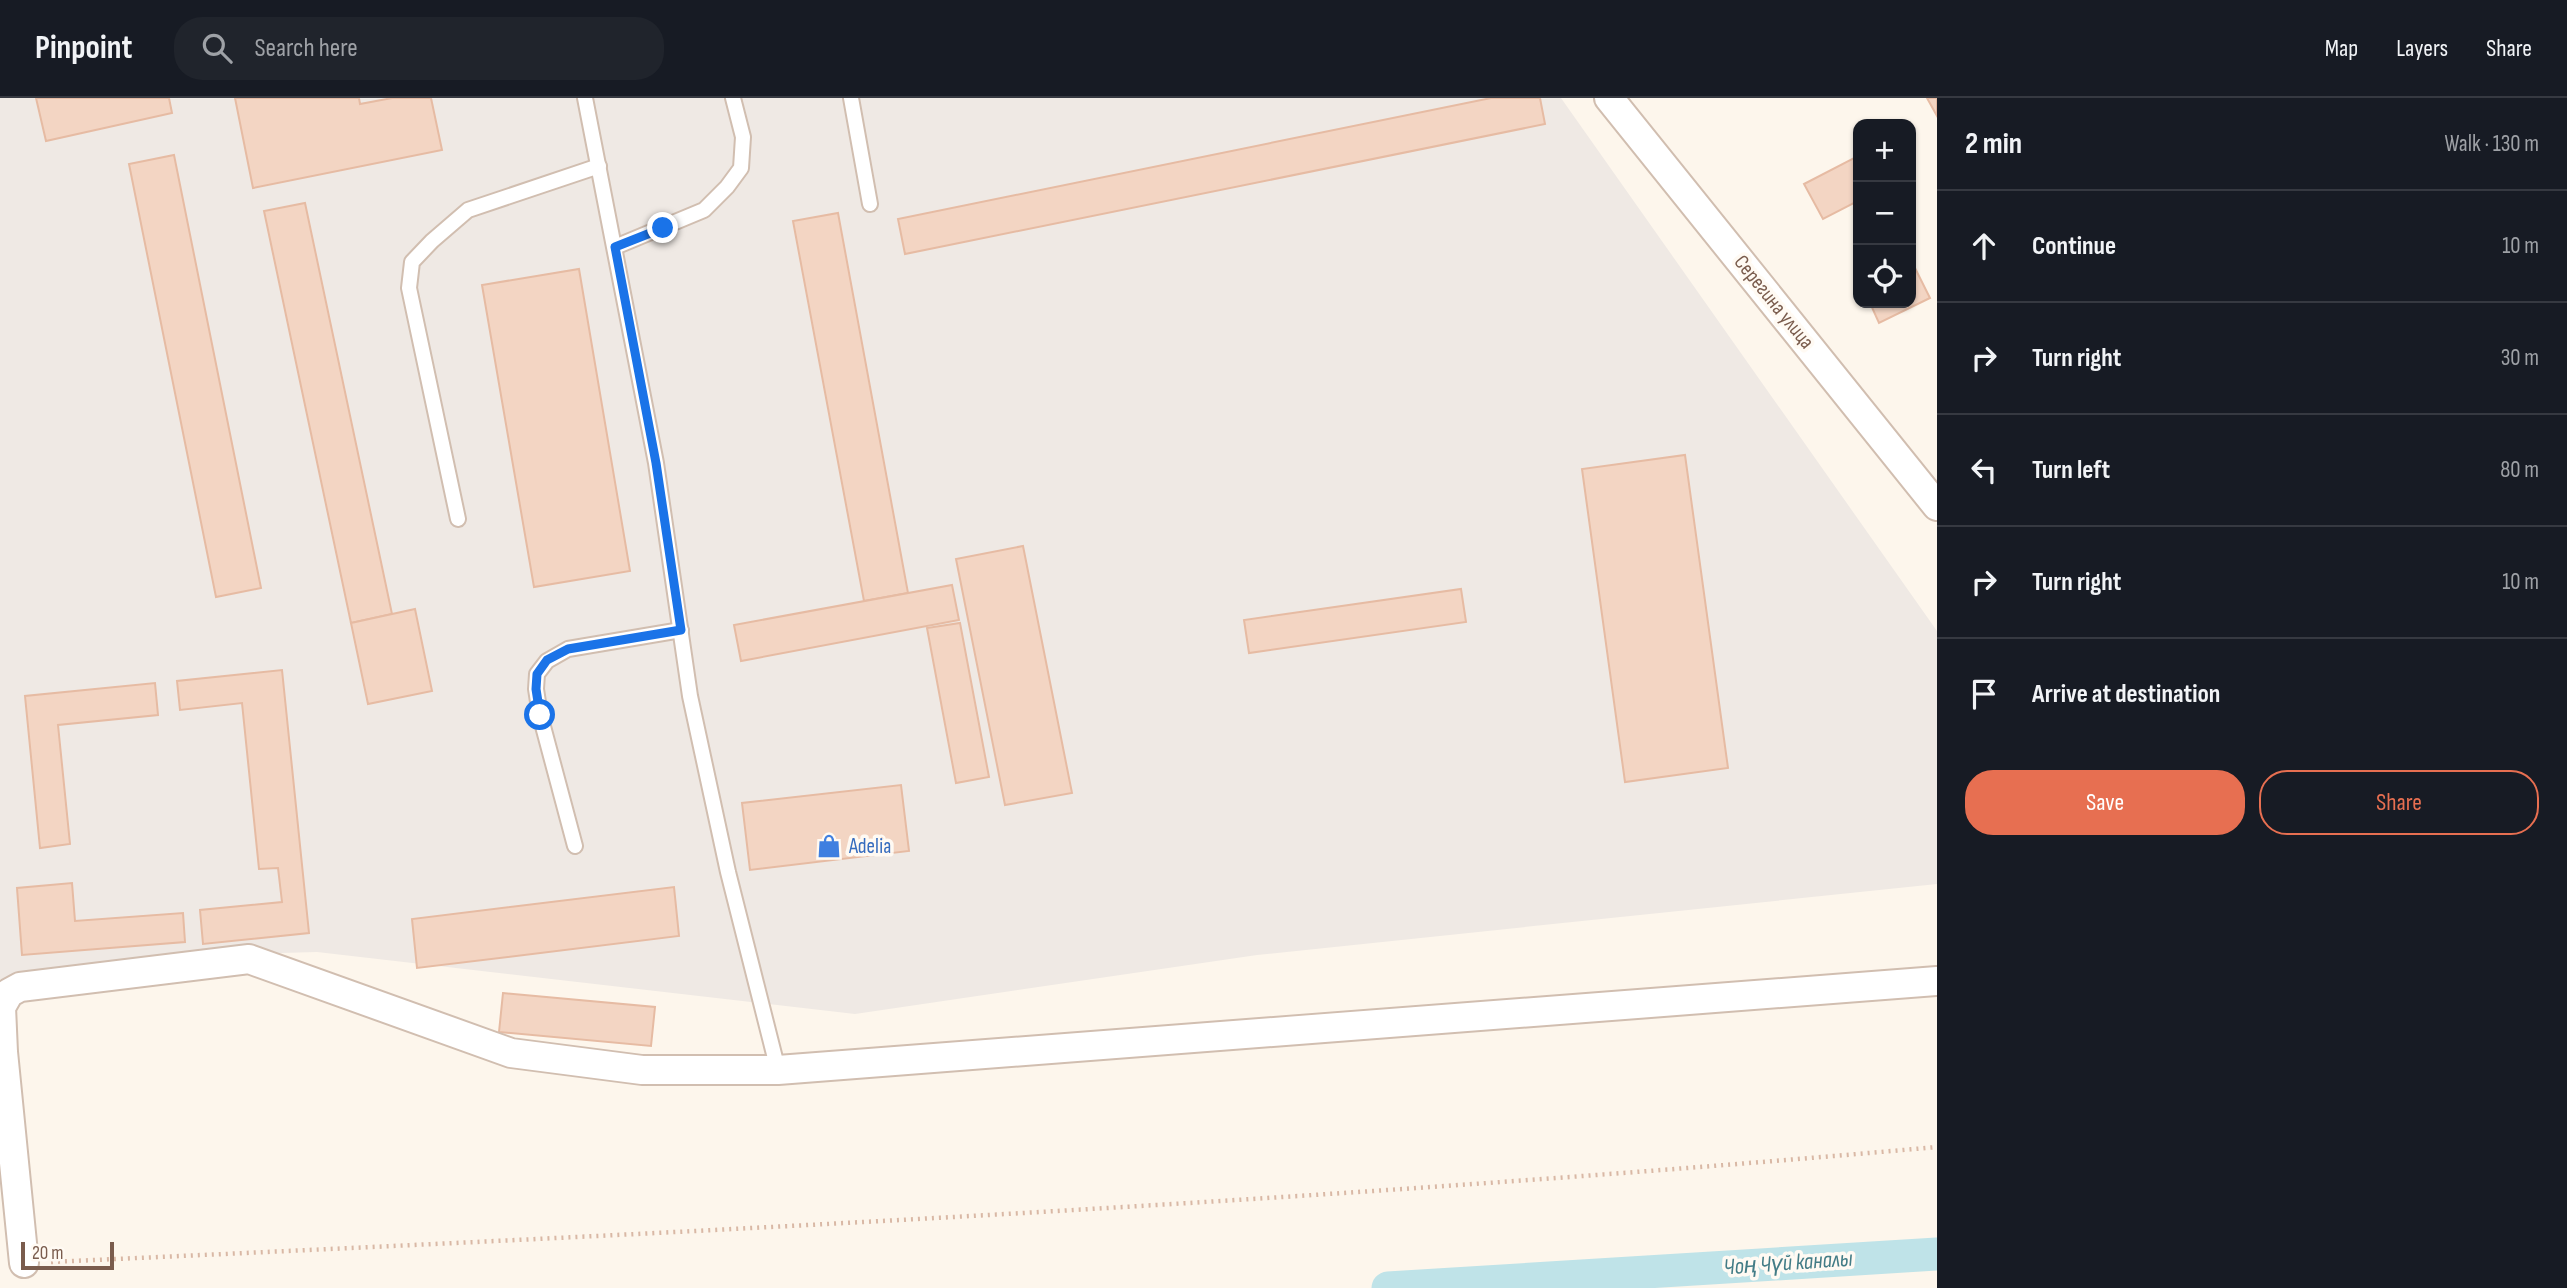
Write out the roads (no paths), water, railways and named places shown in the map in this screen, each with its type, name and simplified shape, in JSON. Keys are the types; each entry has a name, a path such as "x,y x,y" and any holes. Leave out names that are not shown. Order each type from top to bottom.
{"street":[{"name":"Серегина улица","path":"1609,98 1937,506"},
{"path":"24,1263 1,1007 9,993 20,987 249,959 511,1053 642,1070 778,1069 1937,981"}],"lane":[{"path":"585,98 656,463 690,696 728,872 778,1069"},
{"path":"615,247 704,210 727,187 741,168 743,137 733,98"},
{"path":"851,98 870,204"},
{"path":"458,519 410,288 412,262 468,210 599,166"},
{"path":"575,846 540,715 537,674 547,660 568,649 681,630"}],"waterway":[{"name":"Чоң Чүй каналы","path":"1388,1288 1937,1254"}],"place":[{"name":"Adelia","path":"829,846"}]}
